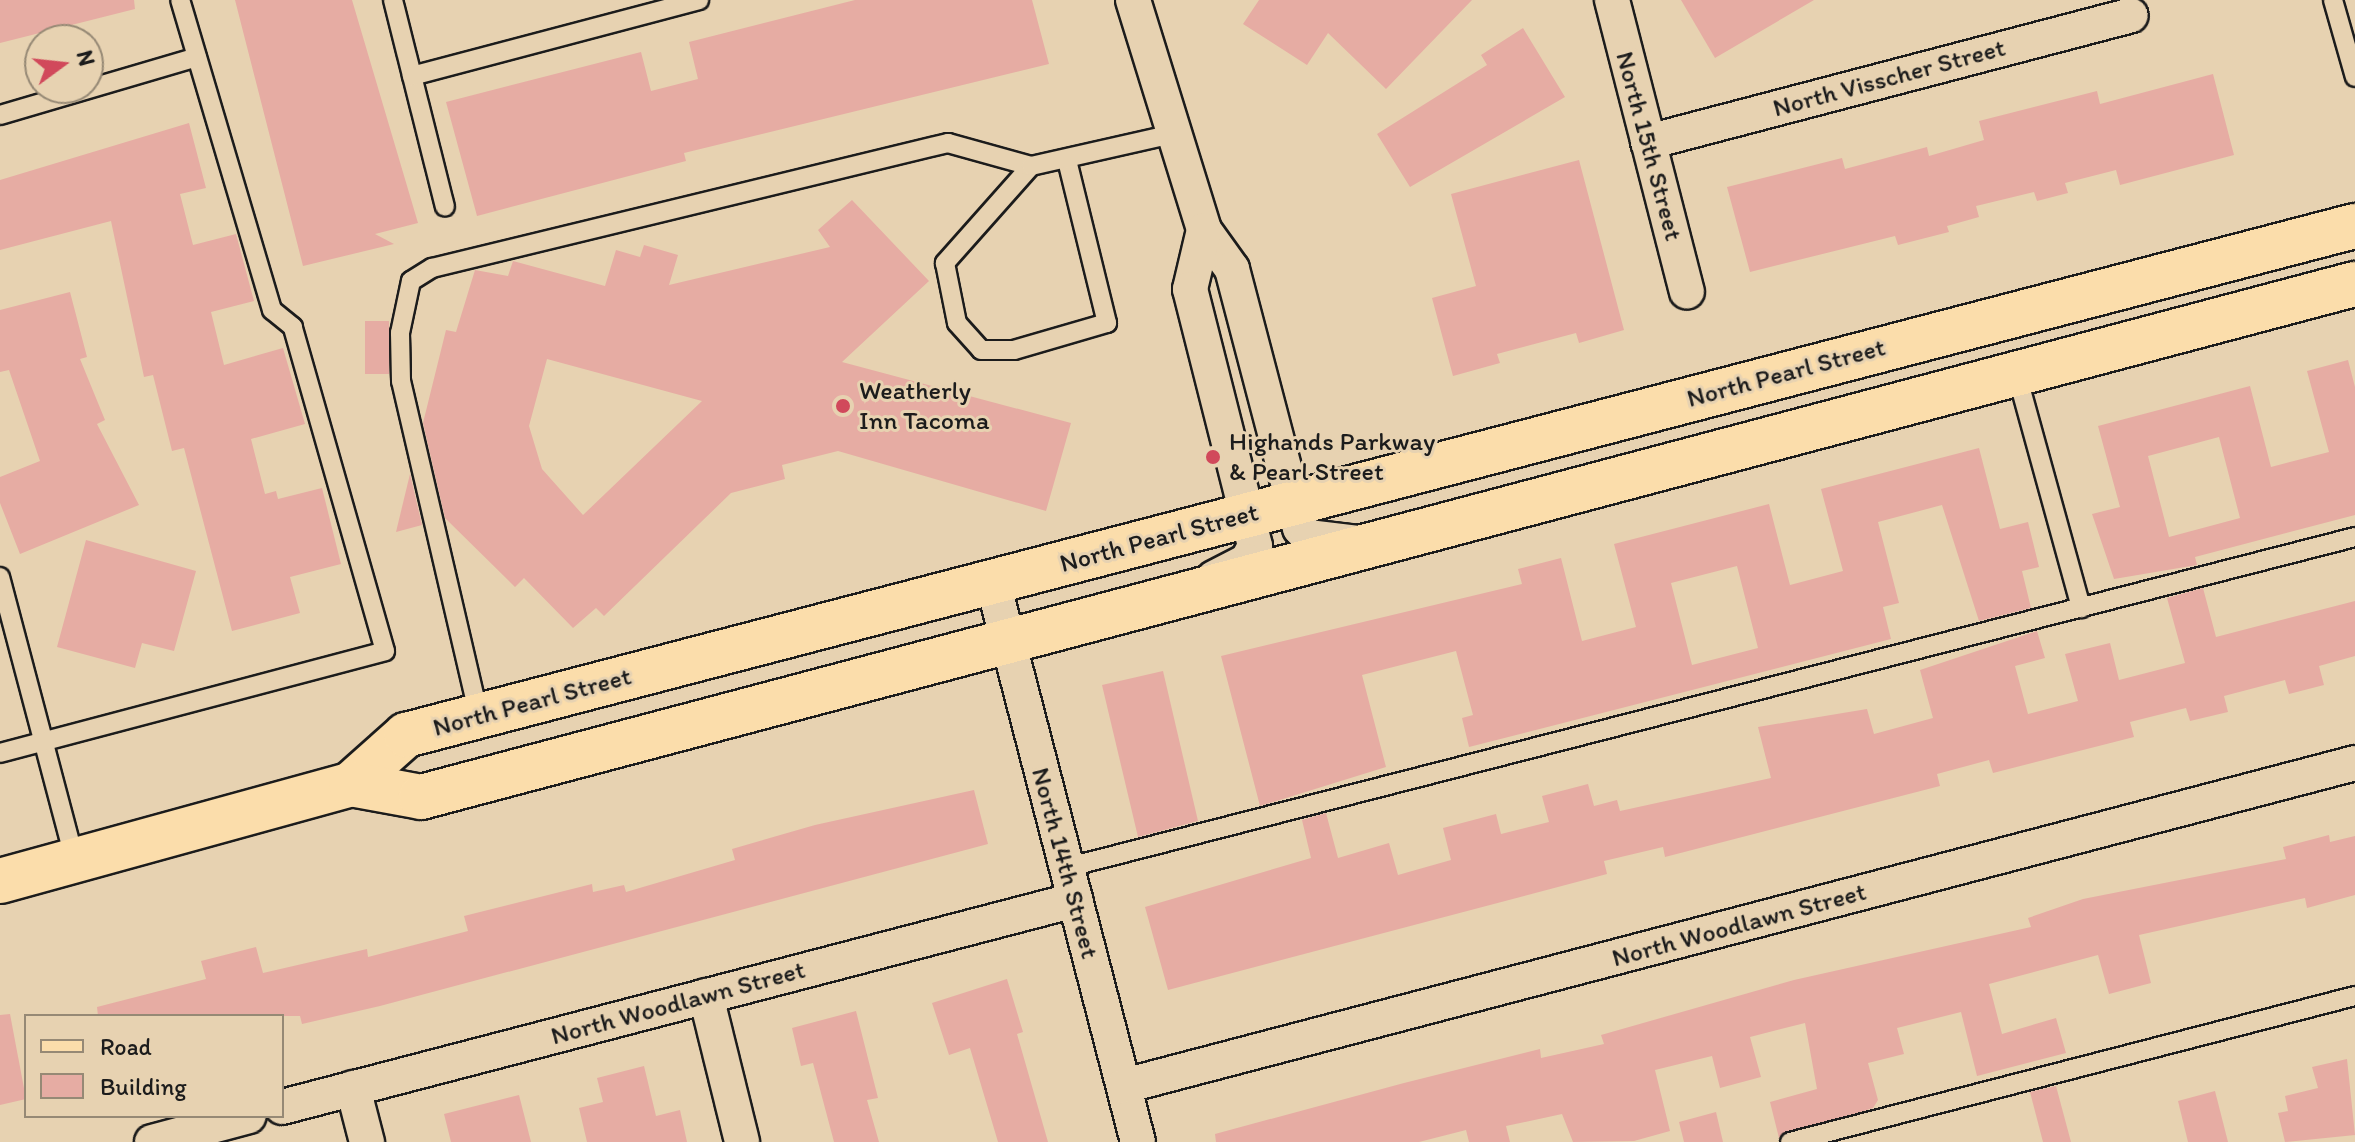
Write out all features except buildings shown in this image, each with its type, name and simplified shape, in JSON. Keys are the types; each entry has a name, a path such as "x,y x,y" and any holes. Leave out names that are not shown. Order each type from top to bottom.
{"main road":[{"name":"North Pearl Street","path":"351,784 406,735 2355,226"},
{"name":"North Pearl Street","path":"0,881 351,784 421,797 1386,546 2355,284"}],"street":[{"path":"1133,0 1178,133 1204,230 1232,269 1293,503 1308,537 1386,546"},
{"name":"North 15th Street","path":"1612,0 1687,292"},
{"name":"North Visscher Street","path":"1648,142 2131,15"},
{"path":"1169,601 1247,561 1255,546 1190,289 1204,230"},
{"name":"North 14th Street","path":"993,583 1138,1142"},
{"name":"North Woodlawn Street","path":"1124,1086 2355,763"},
{"name":"North Woodlawn Street","path":"284,1106 706,996 1070,884"},
{"path":"706,996 742,1142"},
{"path":"353,1088 367,1142"},
{"path":"152,1142 242,1118"}],"lane":[{"path":"0,753 385,651 293,327 272,310 180,0"},
{"path":"393,0 445,207"},
{"path":"412,76 699,0"},
{"path":"2333,0 2355,77"},
{"path":"0,115 197,57"},
{"path":"479,716 401,381 400,333 411,281 432,268 948,143 1031,166 1178,133"},
{"path":"1031,166 945,263 957,323 981,350 1014,350 1107,323 1067,160"},
{"path":"2017,375 2081,608"},
{"path":"1070,884 2081,608 2355,537"},
{"path":"0,577 46,740 75,860"},
{"path":"1790,1142 2355,996"}],"place":[{"name":"Weatherly Inn Tacoma","path":"843,406"},
{"name":"Highands Parkway & Pearl Street","path":"1213,457"}]}
